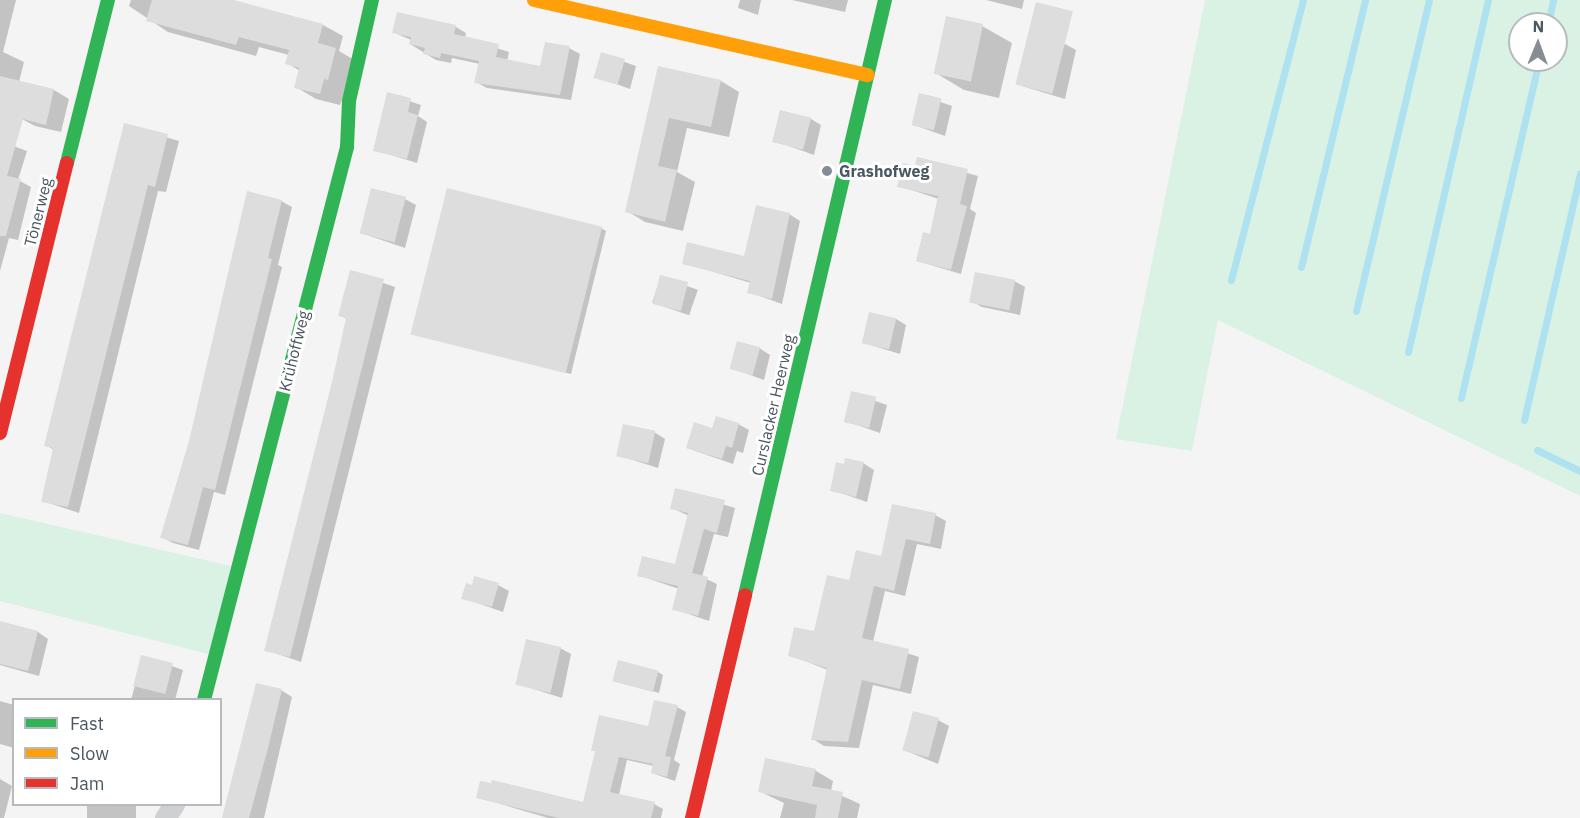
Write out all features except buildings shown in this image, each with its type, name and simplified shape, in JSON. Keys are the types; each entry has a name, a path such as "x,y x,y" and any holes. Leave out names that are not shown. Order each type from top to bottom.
{"street":[{"name":"Tönerweg","path":"0,433 108,0"},
{"name":"Krühoffweg","path":"204,698 347,147 350,102 372,0"},
{"path":"534,0 868,75"},
{"name":"Curslacker Heerweg","path":"692,818 885,0"}],"green space":[{"path":"1205,0 1580,0 1580,496 1218,320 1192,451 1116,439"},
{"path":"0,513 240,568 216,656 0,601"}],"waterway":[{"path":"1231,280 1303,0"},
{"path":"1301,267 1365,0"},
{"path":"1356,311 1429,0"},
{"path":"1408,352 1488,0"},
{"path":"1550,12 1553,0"},
{"path":"1461,398 1536,72"},
{"path":"1524,420 1580,173"},
{"path":"1537,450 1580,471"}],"traffic: fast":[{"path":"67,163 108,0"},
{"path":"205,698 347,147 349,101 372,0"},
{"path":"745,595 885,0"}],"traffic: slow":[{"path":"534,0 868,75"}],"traffic: jam":[{"path":"0,433 67,163"},
{"path":"692,818 745,595"}],"place":[{"name":"Grashofweg","path":"827,171"}]}
